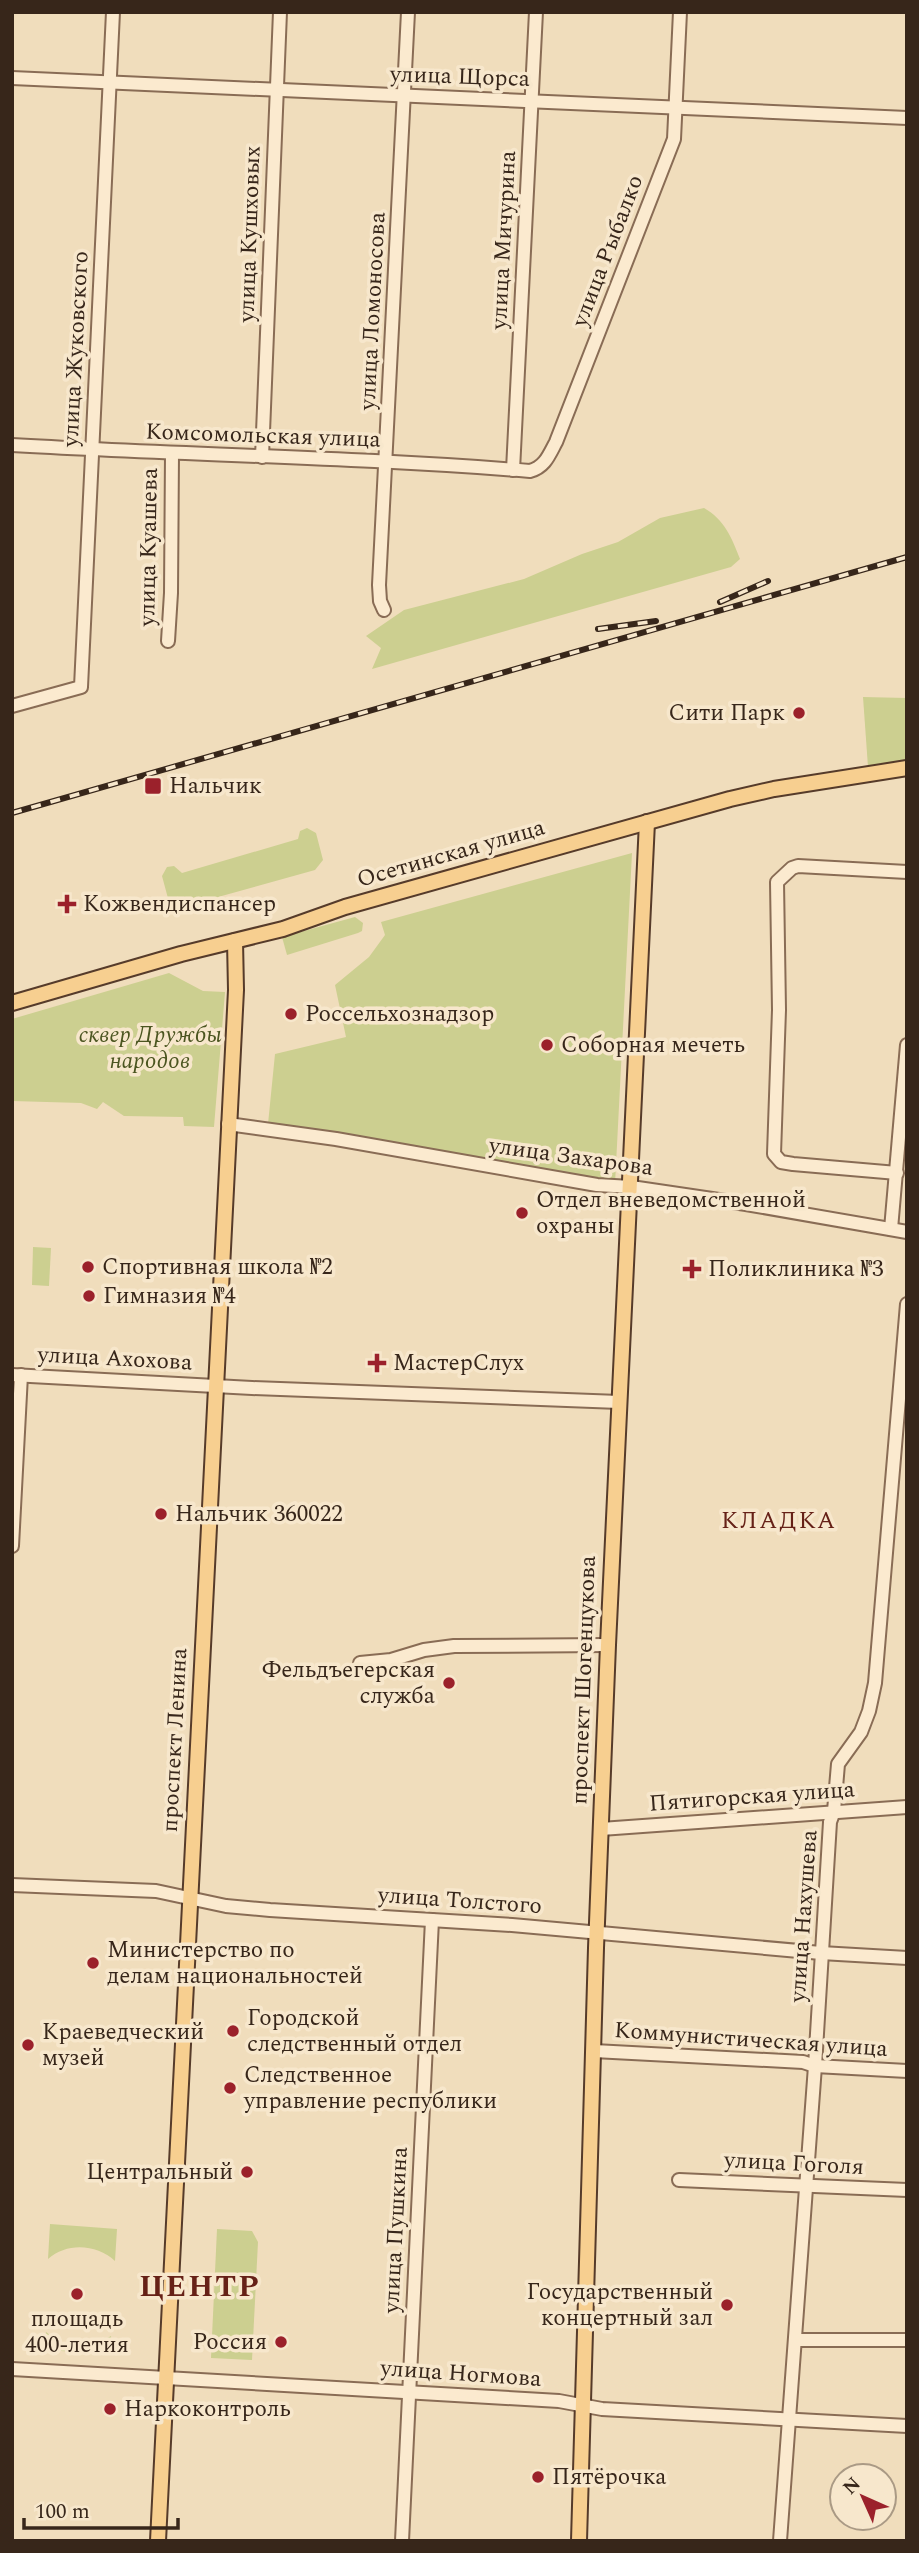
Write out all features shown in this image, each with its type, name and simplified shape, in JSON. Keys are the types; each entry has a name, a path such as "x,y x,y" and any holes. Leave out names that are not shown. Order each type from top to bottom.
{"main road":[{"name":"Осетинская улица","path":"12,1003 181,954 283,929 345,908 647,822 774,789 907,768"},
{"name":"проспект Шогенцукова","path":"579,2541 608,1645 647,822"},
{"name":"проспект Ленина","path":"158,2541 236,990 235,941"}],"street":[{"name":"улица Жуковского","path":"12,706 81,687 113,12"},
{"name":"улица Кушховых","path":"262,457 281,12"},
{"name":"улица Ломоносова","path":"384,610 380,601 379,585 408,12"},
{"name":"улица Мичурина","path":"513,470 536,12"},
{"name":"улица Рыбалко","path":"513,470 530,471 539,468 556,442 674,139 680,12"},
{"name":"улица Щорса","path":"12,78 907,118"},
{"name":"Комсомольская улица","path":"12,445 172,454 387,461 513,470"},
{"name":"улица Куашева","path":"168,640 172,454"},
{"path":"897,1173 793,1164 781,1162 774,1154 779,1010 777,882 792,868 799,866 907,872"},
{"path":"891,1229 907,1045"},
{"name":"улица Захарова","path":"228,1124 336,1139 597,1185 631,1187 907,1232"},
{"name":"улица Нахушева","path":"780,2541 830,1822 834,1811 838,1764 861,1732 875,1684 907,1304"},
{"path":"12,1546 17,1375"},
{"name":"улица Ахохова","path":"17,1375 252,1388 619,1402"},
{"path":"360,1663 391,1660 424,1650 454,1646 608,1645"},
{"name":"Пятигорская улица","path":"601,1829 907,1807"},
{"name":"улица Толстого","path":"12,1885 156,1891 190,1899 270,1910 597,1931 821,1954 907,1958"},
{"name":"улица Пушкина","path":"402,2541 432,1920"},
{"name":"Коммунистическая улица","path":"594,2051 803,2062 815,2066 907,2071"},
{"name":"улица Гоголя","path":"679,2180 907,2190"},
{"path":"795,2340 907,2340"},
{"name":"улица Ногмова","path":"12,2369 409,2391 559,2401 602,2409 907,2426"}],"green space":[{"path":"704,508 722,523 734,544 740,559 731,567 372,669 381,648 366,636 404,610 524,579 618,542 660,518"},
{"path":"863,697 907,698 907,761 868,767"},
{"path":"307,828 316,833 323,860 315,870 182,907 169,902 162,876 167,867 174,866 182,873 298,839 300,831"},
{"path":"632,853 615,1184 268,1124 275,1054 346,1037 335,985 369,957 385,935 381,922"},
{"path":"355,917 363,923 362,931 287,955 282,937"},
{"name":"сквер Дружбы народов","path":"169,973 203,991 225,992 214,1127 184,1126 183,1117 124,1116 103,1102 97,1109 81,1103 12,1101 12,1019"},
{"path":"33,1247 51,1248 49,1286 32,1285"},
{"path":"50,2224 117,2229 115,2261 100,2251 82,2247 64,2250 48,2259"},
{"path":"217,2229 252,2231 258,2242 252,2360 211,2358"},
{"path":"46,2332 62,2342 78,2346 111,2336 112,2354 44,2350"}],"railway":[{"path":"12,813 907,557"},
{"path":"720,602 768,581"},
{"path":"598,629 656,621"}],"place":[{"name":"Сити Парк","path":"799,713"},
{"name":"Нальчик","path":"153,786"},
{"name":"Кожвендиспансер","path":"67,904"},
{"name":"Россельхознадзор","path":"291,1014"},
{"name":"Соборная мечеть","path":"547,1045"},
{"name":"Отдел вневедомственной охраны","path":"522,1213"},
{"name":"Спортивная школа №2","path":"88,1267"},
{"name":"Поликлиника №3","path":"692,1269"},
{"name":"Гимназия №4","path":"89,1296"},
{"name":"МастерСлух","path":"377,1363"},
{"name":"Нальчик 360022","path":"161,1514"},
{"name":"Фельдъегерская служба","path":"449,1683"},
{"name":"Министерство по делам национальностей","path":"93,1963"},
{"name":"Городской следственный отдел","path":"233,2031"},
{"name":"Краеведческий музей","path":"28,2045"},
{"name":"Следственное управление республики","path":"230,2088"},
{"name":"Центральный","path":"247,2172"},
{"name":"площадь 400-летия","path":"77,2294"},
{"name":"Государственный концертный зал","path":"727,2305"},
{"name":"Россия","path":"281,2342"},
{"name":"Наркоконтроль","path":"110,2409"},
{"name":"Пятёрочка","path":"538,2477"}],"district":[{"name":"КЛАДКА","path":"779,1521"},
{"name":"ЦЕНТР","path":"200,2287"}]}
